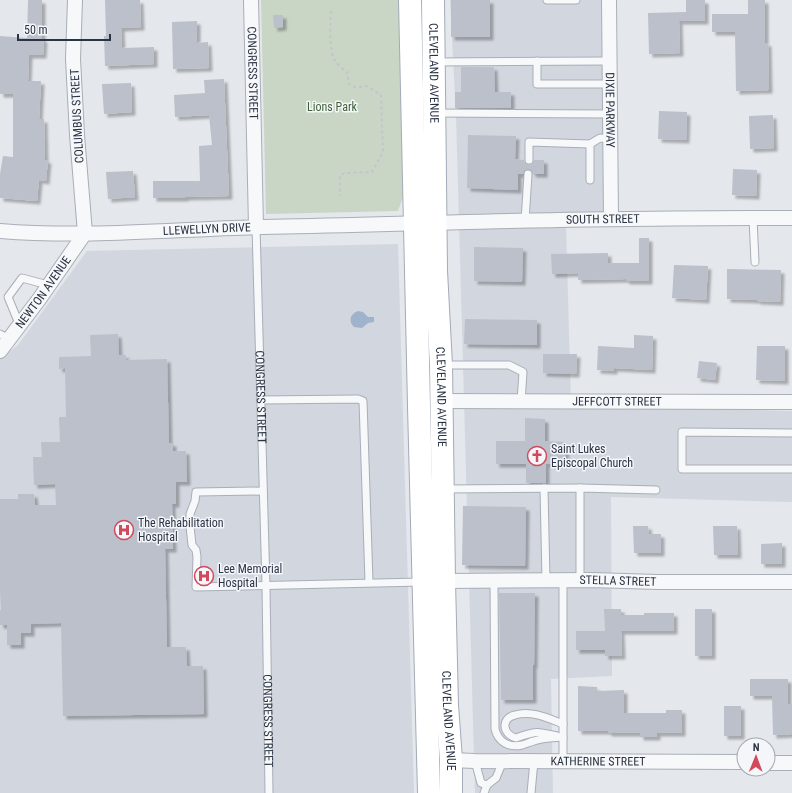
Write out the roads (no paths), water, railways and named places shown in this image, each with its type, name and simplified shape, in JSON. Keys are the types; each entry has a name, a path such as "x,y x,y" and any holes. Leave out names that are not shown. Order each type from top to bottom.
{"main road":[{"name":"CLEVELAND AVENUE","path":"410,0 413,224 434,581 447,705 451,760 451,793"},
{"name":"CLEVELAND AVENUE","path":"429,793 434,581 444,489 441,365 436,271 433,0"}],"street":[{"name":"COLUMBUS STREET","path":"75,0 74,67 77,135 85,233"},
{"name":"CONGRESS STREET","path":"251,0 256,227"},
{"name":"DIXIE PARKWAY","path":"609,0 611,220"},
{"name":"SOUTH STREET","path":"413,224 792,218"},
{"name":"LLEWELLYN DRIVE","path":"0,231 85,233 256,227 413,224"},
{"name":"NEWTON AVENUE","path":"0,351 5,337 20,326 85,233"},
{"name":"JEFFCOTT STREET","path":"442,401 792,402"},
{"name":"STELLA STREET","path":"434,581 717,583 792,582"},
{"name":"KATHERINE STREET","path":"451,760 736,762"},
{"path":"776,762 792,763"}],"lane":[{"path":"547,0 576,0"},
{"path":"537,61 538,84 610,84"},
{"path":"434,62 609,61"},
{"path":"434,113 610,114"},
{"path":"529,160 529,142 590,144 600,138 610,139"},
{"path":"590,144 590,180"},
{"path":"525,222 528,176"},
{"path":"754,218 755,262"},
{"name":"CONGRESS STREET","path":"256,227 266,586 269,793"},
{"path":"20,326 8,297 22,278 48,286"},
{"path":"441,365 509,365 523,372 521,402"},
{"path":"261,400 358,399 363,401 369,582"},
{"path":"792,433 682,432 682,469 792,469"},
{"path":"544,488 546,581"},
{"path":"444,489 580,488 656,490"},
{"path":"580,488 580,581"},
{"path":"263,491 196,492 190,514 190,526 192,545 196,550 197,558 196,587 434,581"},
{"path":"563,581 563,761"},
{"path":"494,582 495,729 497,735 509,746 524,745 534,741 563,737"},
{"path":"563,724 546,717 522,714 509,717 505,726 505,731 516,738 539,732 563,737"},
{"path":"475,761 481,783 487,784"},
{"path":"484,793 487,784 496,778 503,761"},
{"path":"531,793 534,761"}],"water":[{"path":"358,311 363,312 368,317 374,317 374,322 368,323 362,328 354,327 351,322 351,318 353,314"}],"place":[{"name":"Saint Lukes Episcopal Church","path":"537,456"},
{"name":"The Rehabilitation Hospital","path":"124,530"},
{"name":"Lee Memorial Hospital","path":"204,576"}],"park label":[{"name":"Lions Park","path":"332,107"}]}
